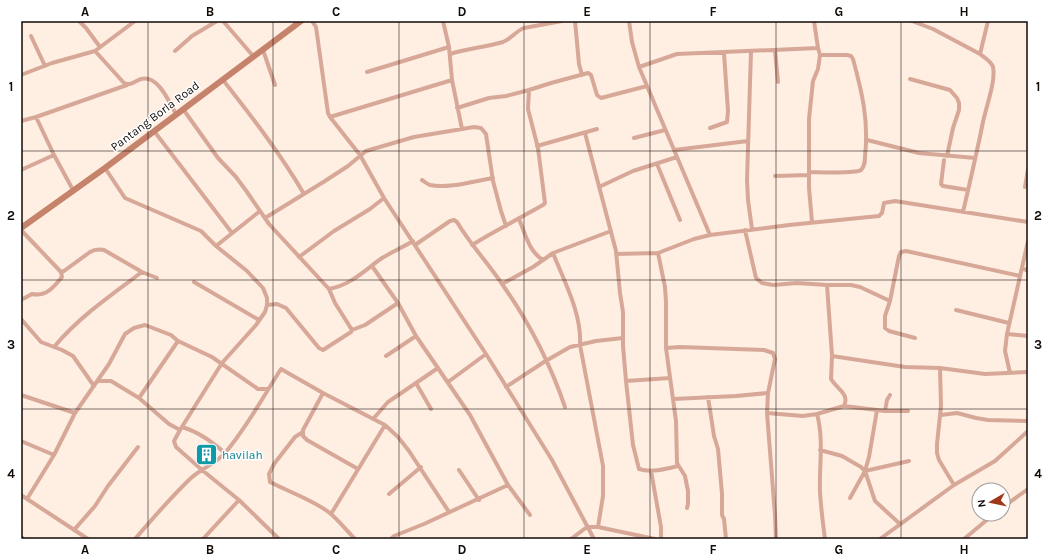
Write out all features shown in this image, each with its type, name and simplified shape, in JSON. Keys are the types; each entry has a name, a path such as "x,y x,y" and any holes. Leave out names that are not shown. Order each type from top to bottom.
{"street":[{"path":"79,21 100,47"},
{"path":"21,76 45,66 95,51 136,21"},
{"path":"175,51 192,36 217,21"},
{"path":"223,21 254,57"},
{"name":"Pantang Borla Road","path":"21,229 301,21"},
{"path":"312,21 316,27 328,113 330,117 360,155 384,198 486,354 552,460 594,539"},
{"path":"443,21 449,47 452,80 462,129"},
{"path":"450,54 469,48 504,41 524,28 562,21"},
{"path":"575,21 578,59 582,75"},
{"path":"629,21 632,42 639,67 710,235"},
{"path":"812,222 808,145 810,96 813,81 818,69 820,55 814,21"},
{"path":"912,21 933,29 980,54 990,62 993,69 990,97 963,212"},
{"path":"980,54 988,21"},
{"path":"31,36 45,66"},
{"path":"367,72 449,47"},
{"path":"639,67 677,54 818,48"},
{"path":"263,50 275,85"},
{"path":"775,50 778,82"},
{"path":"95,51 124,83 128,85"},
{"path":"751,51 748,200 752,229"},
{"path":"710,128 727,122 728,111 724,53"},
{"path":"775,176 856,171 860,170 864,164 867,140 863,95 853,59 848,55 820,55"},
{"path":"457,108 489,98 506,96 590,73 597,95 601,98 647,86"},
{"path":"21,121 128,85 142,78 152,79 160,86 176,114"},
{"path":"910,79 950,90 960,103 940,181 943,186 968,190"},
{"path":"223,80 292,173 304,194"},
{"path":"330,117 452,80"},
{"path":"472,245 543,205 545,202 537,146 528,109 529,90"},
{"path":"183,109 218,158 248,192 265,218 329,289 334,303 352,330"},
{"path":"36,117 73,190"},
{"path":"265,218 348,166 366,151 414,137 474,127 481,128 486,134 493,178 506,226"},
{"path":"537,146 597,129"},
{"path":"153,130 232,233"},
{"path":"634,138 665,130"},
{"path":"585,132 616,254 622,312 626,381 633,445 637,463 639,469 651,471 678,466"},
{"path":"867,140 946,158 975,158"},
{"path":"674,150 748,141"},
{"path":"21,170 54,155"},
{"path":"599,186 633,171 676,157"},
{"path":"657,164 680,220"},
{"path":"105,168 125,198 201,231 216,246 247,271 263,288 267,298 267,305 259,320 222,363 175,438 175,444 202,470 239,500 279,539"},
{"path":"1025,187 1028,169"},
{"path":"422,180 428,185 435,186 493,178"},
{"path":"299,257 334,231 370,209 384,198"},
{"path":"616,254 658,253 694,239 710,235 812,222 879,216 882,213 884,203 895,201 1028,222"},
{"path":"216,246 260,211"},
{"path":"519,219 532,250 536,256 543,260"},
{"path":"329,289 336,288 353,281 384,257 414,243 454,220 502,284 532,330 565,408"},
{"path":"21,229 61,272 62,277 44,294 39,296 32,294 21,300"},
{"path":"745,230 758,281 773,285 797,283 827,285 851,284 860,286 890,301"},
{"path":"502,284 533,268 553,253 611,231"},
{"path":"1010,373 1005,351 1007,334 1028,241"},
{"path":"61,272 90,252 100,249 142,272 157,278"},
{"path":"915,338 889,331 885,328 885,316 890,301 901,252 906,251 1020,276"},
{"path":"553,253 577,315 580,345 603,466 604,480 602,509 598,527"},
{"path":"658,253 666,294 666,348 676,421 678,466 685,476 688,491 688,504 686,508"},
{"path":"372,266 398,303 416,336 470,415 508,485 530,515"},
{"path":"1022,268 1028,270"},
{"path":"54,347 63,336 89,312 142,272"},
{"path":"194,282 259,320"},
{"path":"827,285 832,356 831,379 845,394 846,402 844,406"},
{"path":"267,305 277,304 286,308 319,348 323,350 352,330 364,326 398,303"},
{"path":"956,310 1009,323"},
{"path":"21,319 41,342 73,356 94,386"},
{"path":"27,499 54,455 75,413 109,364 125,334 134,328 144,325 171,335 178,341 222,363 258,389 268,389"},
{"path":"1007,334 1028,336"},
{"path":"386,356 416,336"},
{"path":"506,387 570,347 596,341 623,338"},
{"path":"139,398 178,341"},
{"path":"666,348 680,347 764,350 774,353 775,359 768,393 767,413 776,539"},
{"path":"448,382 486,354"},
{"path":"832,356 880,362 905,367 940,368 985,374 1028,372"},
{"path":"373,419 384,405 438,368"},
{"path":"940,368 941,415 937,453 939,460 954,485"},
{"path":"135,539 192,477 216,462 225,453 255,411 281,369 384,425 398,437 421,467 450,512"},
{"path":"626,381 670,378"},
{"path":"97,381 110,381 139,398 169,424 181,429 191,429 206,438 225,453"},
{"path":"416,383 431,409"},
{"path":"323,393 303,432 295,437 274,464 269,474 269,479 270,482 288,492 307,499 331,514 355,539"},
{"path":"673,398 708,398 768,393"},
{"path":"21,395 75,413"},
{"path":"885,411 887,400 890,395"},
{"path":"708,398 714,436 718,449 722,509 726,539"},
{"path":"767,413 803,416 817,414 844,406 885,411 908,411"},
{"path":"850,498 865,471 869,457 877,410"},
{"path":"941,415 957,413 976,418 999,421 1028,421"},
{"path":"817,414 819,421 820,492 825,539"},
{"path":"331,514 384,425"},
{"path":"880,539 954,485 995,461 1028,431"},
{"path":"303,432 303,436 307,440 358,469"},
{"path":"21,441 54,455"},
{"path":"74,530 95,506 108,486 138,447"},
{"path":"820,450 842,456 861,467 865,471 875,501 900,524"},
{"path":"865,471 909,461"},
{"path":"389,494 421,467"},
{"path":"459,470 479,500"},
{"path":"651,471 661,539"},
{"path":"391,539 394,536 479,500 508,485"},
{"path":"1011,501 1028,489"},
{"path":"21,495 88,539"},
{"path":"203,539 239,500"},
{"path":"964,539 984,522"},
{"path":"571,539 587,527 598,527 655,539"}],"place":[{"name":"havilah","path":"207,455"}]}
